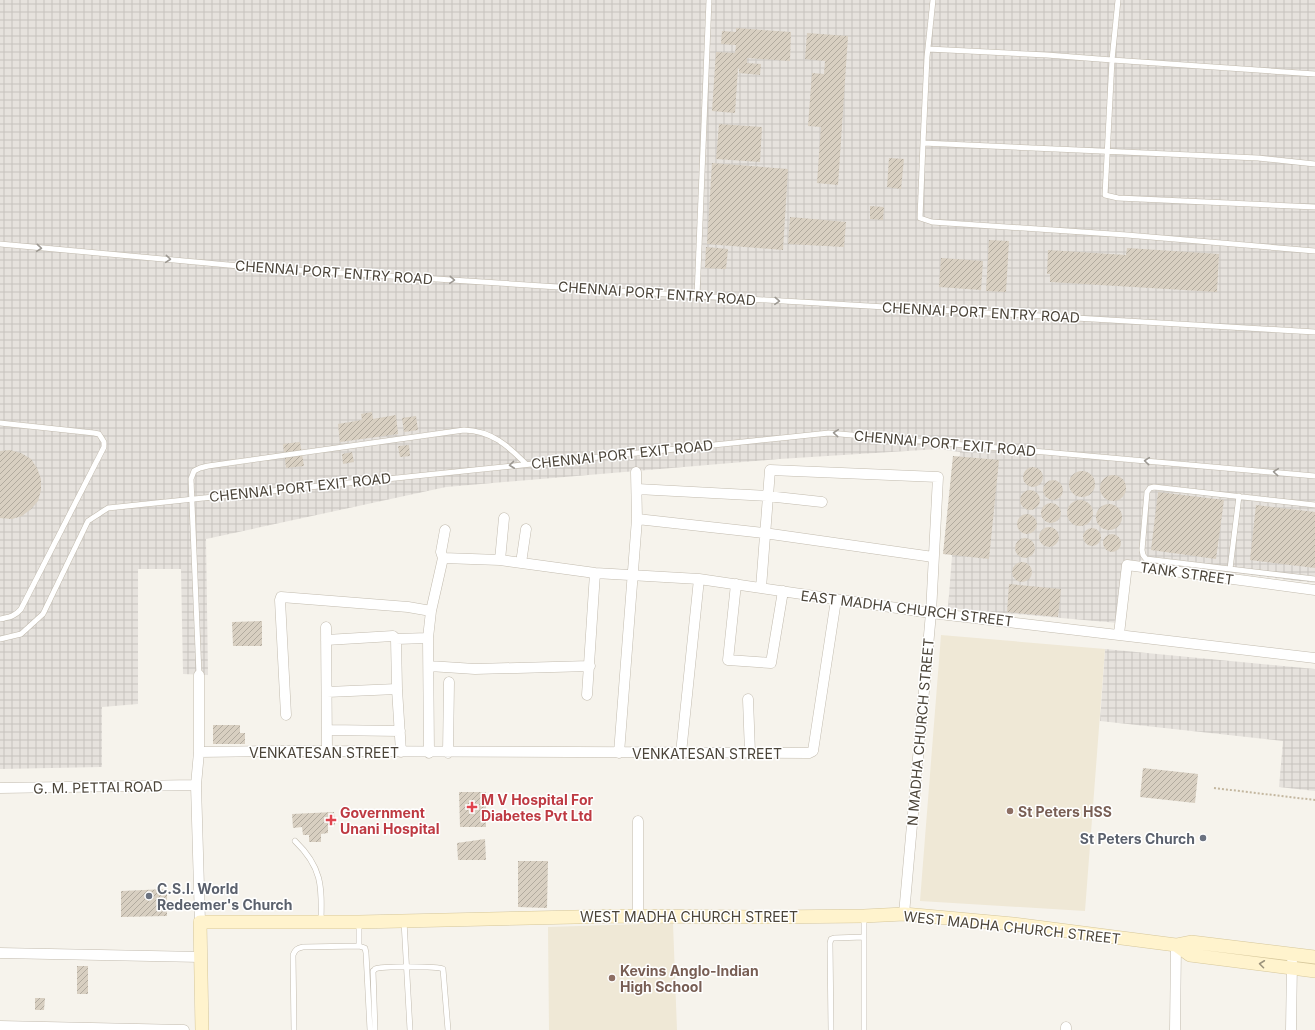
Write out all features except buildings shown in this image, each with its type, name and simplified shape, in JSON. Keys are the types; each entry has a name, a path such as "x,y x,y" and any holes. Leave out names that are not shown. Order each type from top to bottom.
{"main road":[{"name":"WEST MADHA CHURCH STREET","path":"200,922 359,922 638,916 864,916 904,914 1013,924 1176,945 1191,942 1217,952 1291,968 1315,971"},
{"path":"200,922 202,1030"},
{"name":"WEST MADHA CHURCH STREET","path":"1217,952 1293,954 1315,957"}],"street":[{"name":"N MADHA CHURCH STREET","path":"761,588 770,470 938,477 931,613 904,914"},
{"path":"619,753 637,519 636,472"},
{"path":"636,489 767,496 822,502"},
{"path":"500,560 504,518"},
{"path":"637,519 764,533 933,557"},
{"path":"521,563 526,528"},
{"path":"429,753 428,638 431,611 443,558 441,552 445,530"},
{"name":"EAST MADHA CHURCH STREET","path":"443,558 500,560 595,573 736,584 931,613 1315,658"},
{"name":"TANK STREET","path":"1119,634 1127,565 1315,590"},
{"path":"587,695 595,573"},
{"path":"681,753 699,580"},
{"path":"736,584 728,660 771,663 783,591"},
{"path":"286,715 281,597 408,607 431,611"},
{"name":"VENKATESAN STREET","path":"199,752 809,754 813,751 836,600"},
{"path":"326,627 327,752"},
{"path":"326,640 393,636 396,639 428,638"},
{"path":"396,639 397,689 401,752"},
{"path":"429,666 475,669 590,666"},
{"path":"199,676 199,752 196,785 200,922"},
{"path":"448,753 449,682"},
{"path":"327,692 397,689"},
{"path":"748,699 750,753"},
{"path":"327,730 400,731"},
{"name":"G. M. PETTAI ROAD","path":"0,788 196,785"},
{"path":"638,820 638,916"},
{"path":"1175,1030 1176,945"},
{"path":"0,953 200,957"},
{"path":"1291,1030 1291,968 1293,954"},
{"path":"0,1026 184,1030"}],"lane":[{"path":"697,296 709,0"},
{"path":"933,0 928,49 920,218 932,222 1315,251"},
{"path":"1118,0 1112,60 1105,195 1125,198 1315,207"},
{"path":"928,49 1047,55 1315,74"},
{"path":"923,143 1258,158 1315,164"},
{"name":"CHENNAI PORT ENTRY ROAD","path":"0,244 250,267 697,296 1315,332"},
{"path":"0,423 99,434 104,442 104,447 21,609 17,614 0,619"},
{"path":"199,676 192,498 192,475 194,471 200,468 464,430 477,432 499,440 510,448 526,464"},
{"name":"CHENNAI PORT EXIT ROAD","path":"0,639 21,634 43,614 88,521 108,508 192,498 829,433 1315,476"},
{"path":"1315,505 1154,487 1150,488 1147,492 1142,550 1143,555 1146,558 1315,579"},
{"path":"1230,569 1239,496"},
{"path":"295,841 312,861 318,874 322,898 321,922"},
{"path":"864,916 864,1030"},
{"path":"404,920 410,1030"},
{"path":"359,922 359,946"},
{"path":"831,1030 831,939 864,937"},
{"path":"294,1030 294,951 303,947 359,946 365,948 366,953 370,1030"},
{"path":"375,1030 373,971 377,968 406,967 437,967 443,969 448,1030"}],"path":[{"path":"1214,788 1315,800"}],"shaded area":[{"path":"0,0 1315,0 1315,583 1125,560 1118,623 948,608 960,452 939,449 779,459 446,487 206,539 208,675 183,674 181,569 138,569 138,704 102,707 102,767 0,769"},
{"name":"St Peters HSS","path":"941,635 1105,649 1085,911 920,901"},
{"path":"1105,649 1315,669 1315,791 1279,787 1283,741 1100,721"},
{"name":"Kevins Anglo-Indian High School","path":"673,923 677,1030 549,1030 548,927"}],"place":[{"name":"M V Hospital For Diabetes Pvt Ltd","path":"472,807"},
{"name":"St Peters HSS","path":"1010,811"},
{"name":"Government Unani Hospital","path":"331,820"},
{"name":"St Peters Church","path":"1203,838"},
{"name":"C.S.I. World Redeemer's Church","path":"149,896"},
{"name":"Kevins Anglo-Indian High School","path":"612,978"}]}
